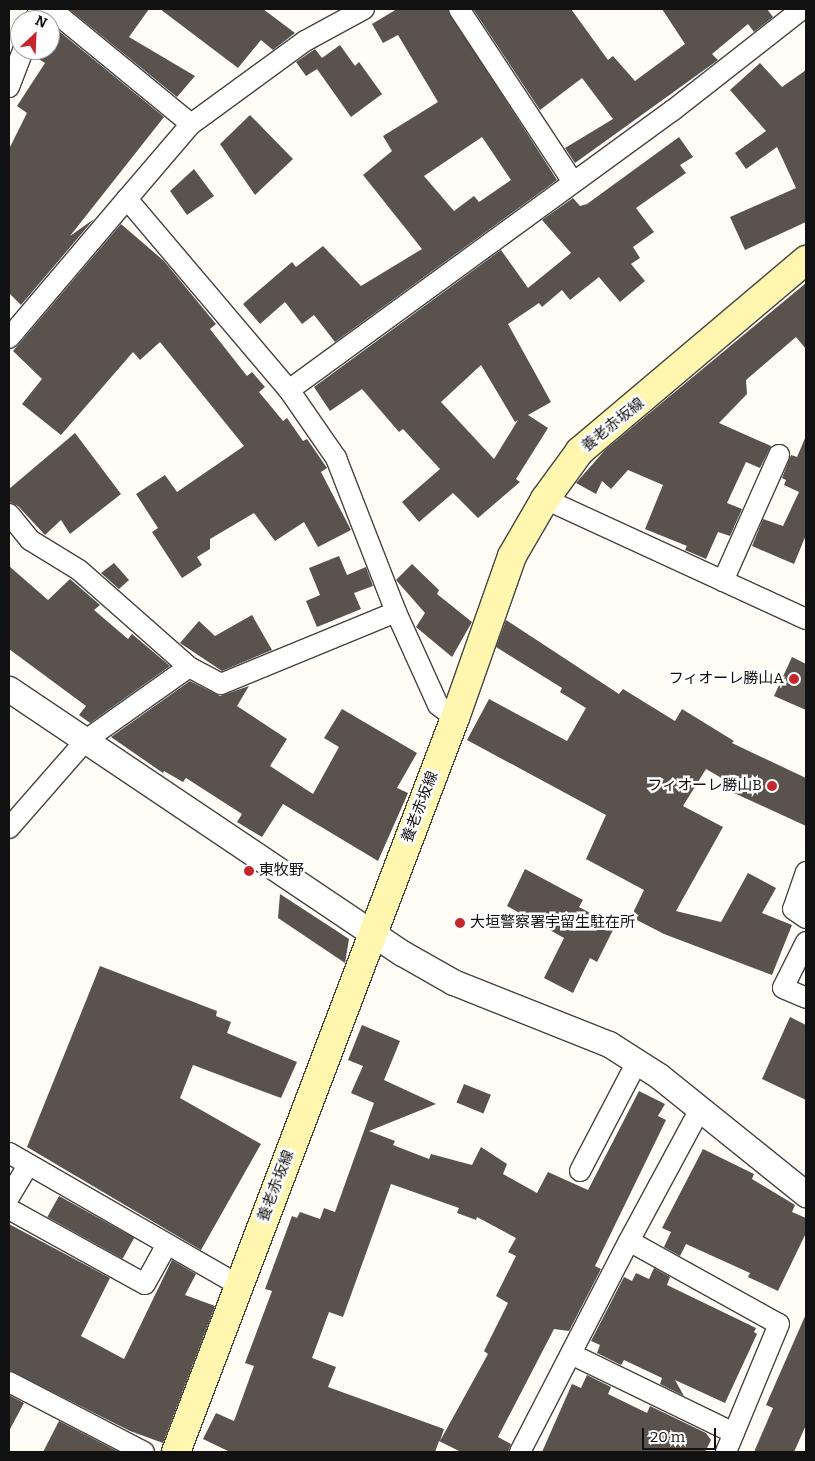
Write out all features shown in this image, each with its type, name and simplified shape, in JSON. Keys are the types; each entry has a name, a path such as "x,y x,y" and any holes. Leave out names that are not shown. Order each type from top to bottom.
{"main road":[{"name":"養老赤坂線","path":"176,1452 371,934 455,718 512,556 544,499 580,451 806,260"}],"street":[{"path":"50,9 191,124"},
{"path":"459,9 573,182"},
{"path":"288,390 672,112 802,9"},
{"path":"9,338 191,124 305,41 358,10"},
{"path":"9,87 19,60"},
{"path":"128,200 288,390 336,458 396,612 438,705 455,718"},
{"path":"723,581 779,455"},
{"path":"544,499 806,620"},
{"path":"9,514 30,540 79,570 189,667 221,684 396,612"},
{"path":"9,828 86,740 189,667"},
{"path":"9,689 371,934 453,982 609,1044 637,1062 700,1109 806,1194"},
{"path":"806,872 792,909 806,918"},
{"path":"806,942 783,988 806,998"},
{"path":"580,1170 637,1062"},
{"path":"520,1452 629,1241 700,1109"},
{"path":"9,1153 166,1246 239,1285"},
{"path":"9,1197 28,1164"},
{"path":"9,1208 145,1284 166,1246"},
{"path":"629,1241 780,1324 726,1452"},
{"path":"571,1354 734,1433"},
{"path":"9,1382 144,1452"}],"building":[{"path":"69,9 149,9 129,37 195,76 177,97"},
{"path":"160,9 263,9 295,33 273,50 261,40 238,68"},
{"path":"397,9 447,9 557,180 335,342 314,315 302,324 285,302 260,324 243,304 292,262 296,267 323,246 361,286 422,249 363,175 392,151 383,136 438,102 398,35 383,43 372,24","holes":["482,137 511,180 479,202 474,196 454,211 424,176"]},
{"path":"473,9 571,9 608,60 613,56 635,81 685,44 662,9 767,9 773,17 754,32 748,24 712,54 718,60 575,163 565,148 613,119 582,78 540,110"},
{"path":"60,32 164,117 70,236 94,219 21,305 9,293 9,149 27,113 17,106 45,63 40,60 60,60"},
{"path":"340,45 355,66 359,62 382,94 351,117 317,69 306,76 296,62 315,49 322,58"},
{"path":"760,63 782,87 806,70 806,222 745,250 730,217 796,188 777,147 746,169 735,153 766,131 730,90"},
{"path":"250,115 293,159 255,195 220,144"},
{"path":"679,137 693,157 680,165 686,173 636,208 654,232 633,247 640,258 631,264 645,281 620,302 599,277 570,300 562,290 542,307 539,303 508,324 551,402 528,415 548,428 516,479 520,482 478,518 453,493 419,522 402,502 440,469 403,429 399,432 362,389 330,411 314,387 501,250 528,288 571,253 542,220 573,198 580,206 587,204","holes":["481,365 515,422 518,420 494,459 441,402"]},
{"path":"194,169 214,196 187,215 170,191"},
{"path":"121,224 164,261 216,324 210,329 247,376 252,372 265,387 259,392 283,421 287,418 303,441 307,439 327,468 321,472 351,530 318,547 304,522 275,541 254,513 210,539 210,549 197,557 202,565 182,578 152,532 158,528 136,494 165,475 177,492 244,446 160,342 140,360 133,352 61,435 22,404 42,379 13,351"},
{"path":"806,283 806,349 796,337 746,380 747,394 719,423 771,446 760,468 746,462 727,503 742,509 730,536 718,532 706,559 685,550 687,546 645,529 663,485 628,470 611,489 602,481 596,494 576,483 605,450"},
{"path":"75,433 121,494 70,534 61,520 45,535 18,506 9,502 9,489"},
{"path":"806,436 806,535 794,564 752,546 763,519 783,526 799,492 784,485 786,480 782,478 791,455 797,457"},
{"path":"339,556 347,575 366,567 373,586 354,593 361,609 317,627 306,601 320,595 309,568"},
{"path":"114,563 129,580 119,589 101,573"},
{"path":"412,564 439,590 437,594 472,622 452,657 416,627 425,613 396,580"},
{"path":"9,566 48,600 70,579 100,605 94,610 128,639 132,634 170,666 90,723 79,715 86,706 9,649"},
{"path":"252,615 272,650 222,671 180,643 199,621 215,636"},
{"path":"506,620 619,694 623,689 675,721 682,709 734,741 732,743 806,778 806,826 734,793 737,787 706,769 683,806 723,827 676,911 721,922 748,873 776,888 762,913 792,925 772,975 664,934 631,917 644,890 586,859 606,815 467,740 489,699 567,741 586,708 560,692 562,688 496,647"},
{"name":"フィオーレ勝山A","path":"792,657 806,664 806,710 774,696"},
{"path":"190,681 220,696 249,686 237,706 287,739 270,766 313,794 339,747 324,738 342,709 417,753 397,788 408,793 378,861 283,804 262,837 237,822 242,814 186,778 183,782 164,771 163,773 111,737"},
{"path":"525,869 583,900 579,907 615,926 597,962 590,958 573,993 544,978 564,938 507,906"},
{"path":"280,894 349,939 345,963 278,918"},
{"path":"100,966 217,1011 216,1016 231,1022 227,1033 297,1062 281,1098 193,1065 180,1098 261,1144 201,1250 27,1147"},
{"path":"790,1017 806,1025 806,1100 762,1079"},
{"path":"362,1025 400,1041 384,1080 436,1104 369,1131 395,1141 393,1145 429,1159 431,1154 472,1165 481,1147 507,1164 503,1174 537,1193 548,1172 588,1190 639,1091 665,1104 658,1116 666,1120 595,1266 601,1269 569,1331 554,1329 498,1437 511,1444 508,1452 461,1452 439,1441 435,1452 230,1452 203,1439 216,1413 234,1421 254,1366 245,1363 272,1291 265,1289 292,1216 297,1218 300,1212 320,1219 324,1208 335,1212 374,1103 351,1093 363,1066 348,1060","holes":["391,1184 459,1208 457,1213 476,1220 477,1217 516,1238 508,1252 516,1256 496,1296 508,1303 484,1351 488,1354 440,1441 444,1429 328,1387 336,1367 312,1358 329,1312 343,1317"]},
{"path":"464,1084 491,1095 483,1113 457,1103"},
{"path":"703,1149 754,1174 752,1179 795,1205 792,1212 806,1218 806,1233 778,1291 748,1277 750,1273 686,1244 680,1256 664,1247 671,1232 662,1228"},
{"path":"59,1196 134,1238 123,1259 47,1217"},
{"path":"9,1224 110,1278 81,1336 124,1359 172,1260 196,1274 185,1295 215,1306 163,1443 130,1431 9,1370"},
{"path":"654,1268 670,1277 667,1285 756,1328 754,1332 757,1334 725,1403 675,1380 684,1396 660,1384 662,1378 624,1360 621,1365 597,1353 600,1345 591,1341 624,1277 632,1281 636,1273 649,1279"},
{"path":"806,1314 806,1425 794,1452 754,1452 773,1408 766,1405"},
{"path":"587,1375 611,1387 608,1394 647,1413 650,1406 706,1433 711,1440 705,1452 542,1452 572,1384 581,1388"},
{"path":"9,1395 24,1403 9,1431"},
{"path":"59,1421 119,1452 43,1452"}],"place":[{"name":"フィオーレ勝山A","path":"794,679"},
{"name":"フィオーレ勝山B","path":"772,786"},
{"name":"東牧野","path":"249,871"},
{"name":"大垣警察署宇留生駐在所","path":"460,923"}]}
